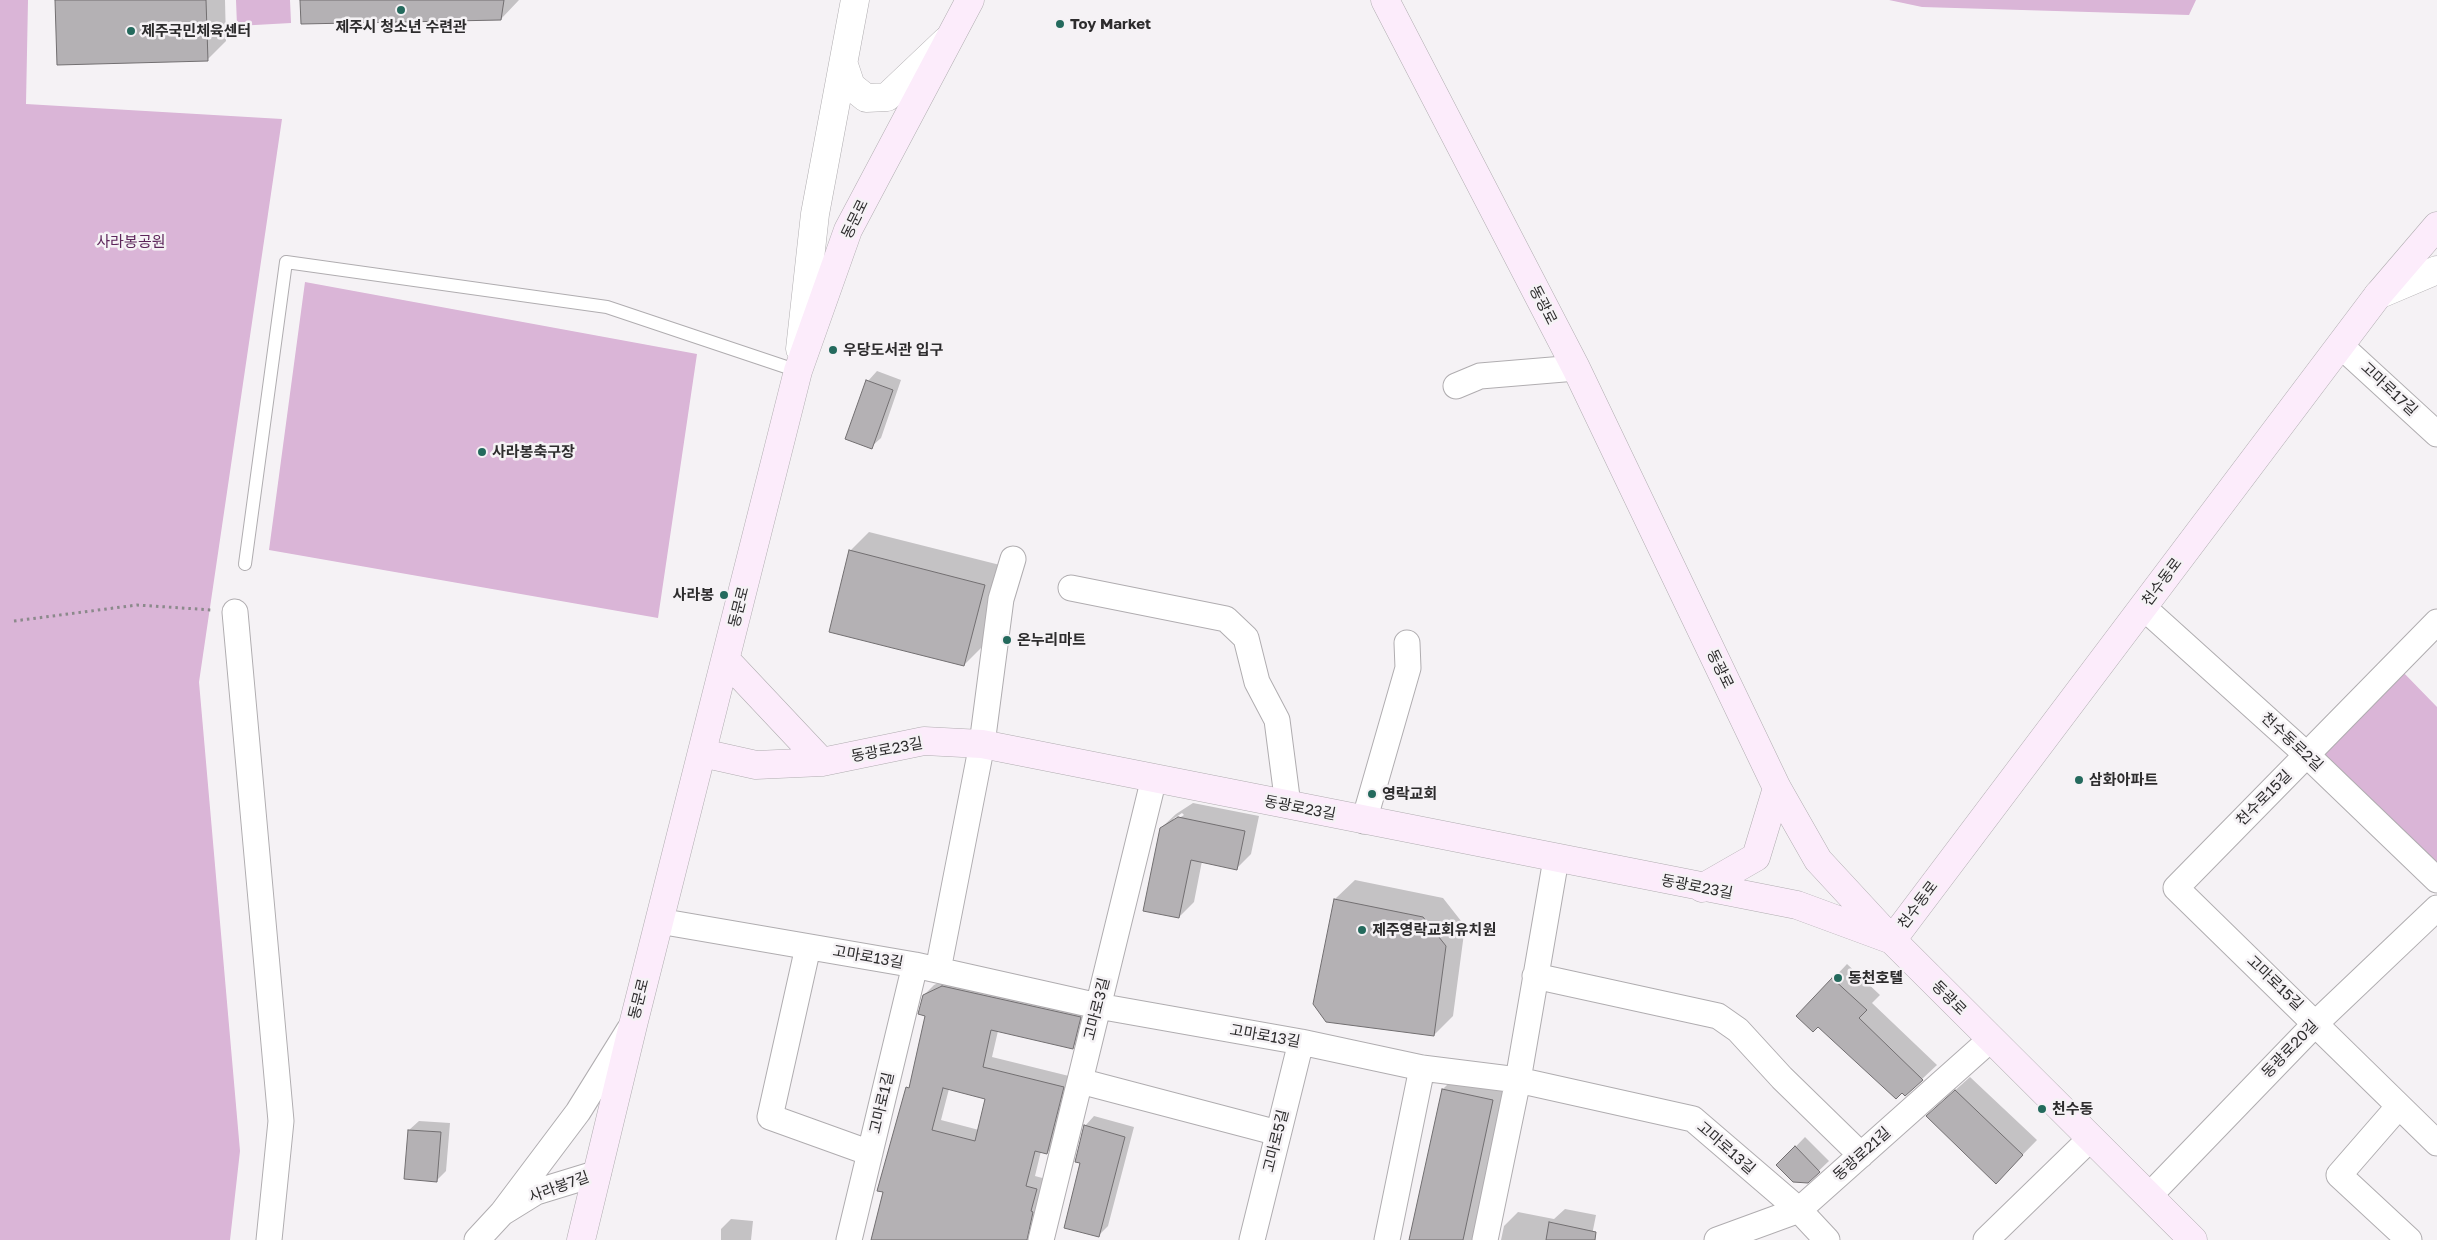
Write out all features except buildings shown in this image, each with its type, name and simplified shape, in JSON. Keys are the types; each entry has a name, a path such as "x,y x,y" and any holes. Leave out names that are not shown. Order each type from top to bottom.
{"main road":[{"name":"동문로","path":"582,1240 634,1021 798,371 848,230 970,0"},
{"name":"동광로","path":"1385,0 1576,368 1777,788 1818,860 1892,940 2193,1240"},
{"name":"천수동로","path":"1892,940 2378,295 2437,226"},
{"path":"726,660 822,762"},
{"name":"동광로23길","path":"702,753 756,766 822,762 924,741 982,744 1702,888 1797,905 1892,940"},
{"path":"1702,888 1756,857 1777,788"}],"street":[{"path":"798,371 815,214 855,0"},
{"path":"844,65 851,86 866,98 887,97 950,38"},
{"path":"2378,295 2437,270"},
{"name":"고마로17길","path":"2340,345 2437,434"},
{"path":"1456,386 1480,376 1576,368"},
{"name":"고마로1길","path":"849,1240 870,1153 926,968 982,744 1001,599 1013,559"},
{"path":"1071,588 1226,619 1246,638 1258,682 1277,720 1288,805"},
{"name":"천수동로2길","path":"2143,607 2307,755 2437,880"},
{"path":"235,612 281,1121 269,1240"},
{"name":"천수로15길","path":"2176,888 2437,622"},
{"path":"1364,821 1408,668 1407,643"},
{"name":"고마로3길","path":"1041,1240 1154,778"},
{"path":"1485,1240 1518,1080 1556,859"},
{"name":"고마로15길","path":"2176,888 2316,1022 2437,1143"},
{"name":"동광로20길","path":"2149,1196 2316,1022 2437,908"},
{"name":"고마로13길","path":"659,921 926,968 1098,1006 1300,1042 1422,1068 1518,1080 1693,1119 1799,1210 1828,1240"},
{"path":"808,947 770,1116 870,1153"},
{"path":"1535,976 1718,1016 1738,1030 1782,1078 1861,1155"},
{"path":"502,1213 578,1112 634,1021"},
{"name":"동광로21길","path":"1717,1240 1799,1210 1991,1040"},
{"name":"고마로5길","path":"1252,1240 1300,1042"},
{"path":"1387,1240 1422,1068"},
{"path":"1080,1081 1278,1133"},
{"path":"2400,1106 2339,1175 2409,1240"},
{"path":"1986,1240 2091,1138"},
{"name":"사라봉7길","path":"477,1240 502,1213 536,1192 598,1173"}],"lane":[{"path":"245,564 286,262 607,307 798,371"}],"path":[{"path":"14,621 138,605 235,612"}],"green space":[{"name":"사라봉공원","path":"0,0 28,0 26,104 282,119 199,682 240,1151 230,1240 0,1240"},
{"path":"236,0 290,0 291,23 237,26"},
{"path":"1889,0 2196,0 2189,15 1922,7"},
{"name":"사라봉축구장","path":"305,282 697,354 658,618 269,550"},
{"path":"2401,670 2437,707 2437,873 2315,754"}],"place":[{"name":"제주시 청소년 수련관","path":"401,10"},
{"name":"Toy Market","path":"1060,24"},
{"name":"제주국민체육센터","path":"131,31"},
{"name":"우당도서관 입구","path":"833,350"},
{"name":"사라봉축구장","path":"482,452"},
{"name":"사라봉","path":"724,595"},
{"name":"온누리마트","path":"1007,640"},
{"name":"삼화아파트","path":"2079,780"},
{"name":"영락교회","path":"1372,794"},
{"name":"제주영락교회유치원","path":"1362,930"},
{"name":"동천호텔","path":"1838,978"},
{"name":"천수동","path":"2042,1109"}]}
